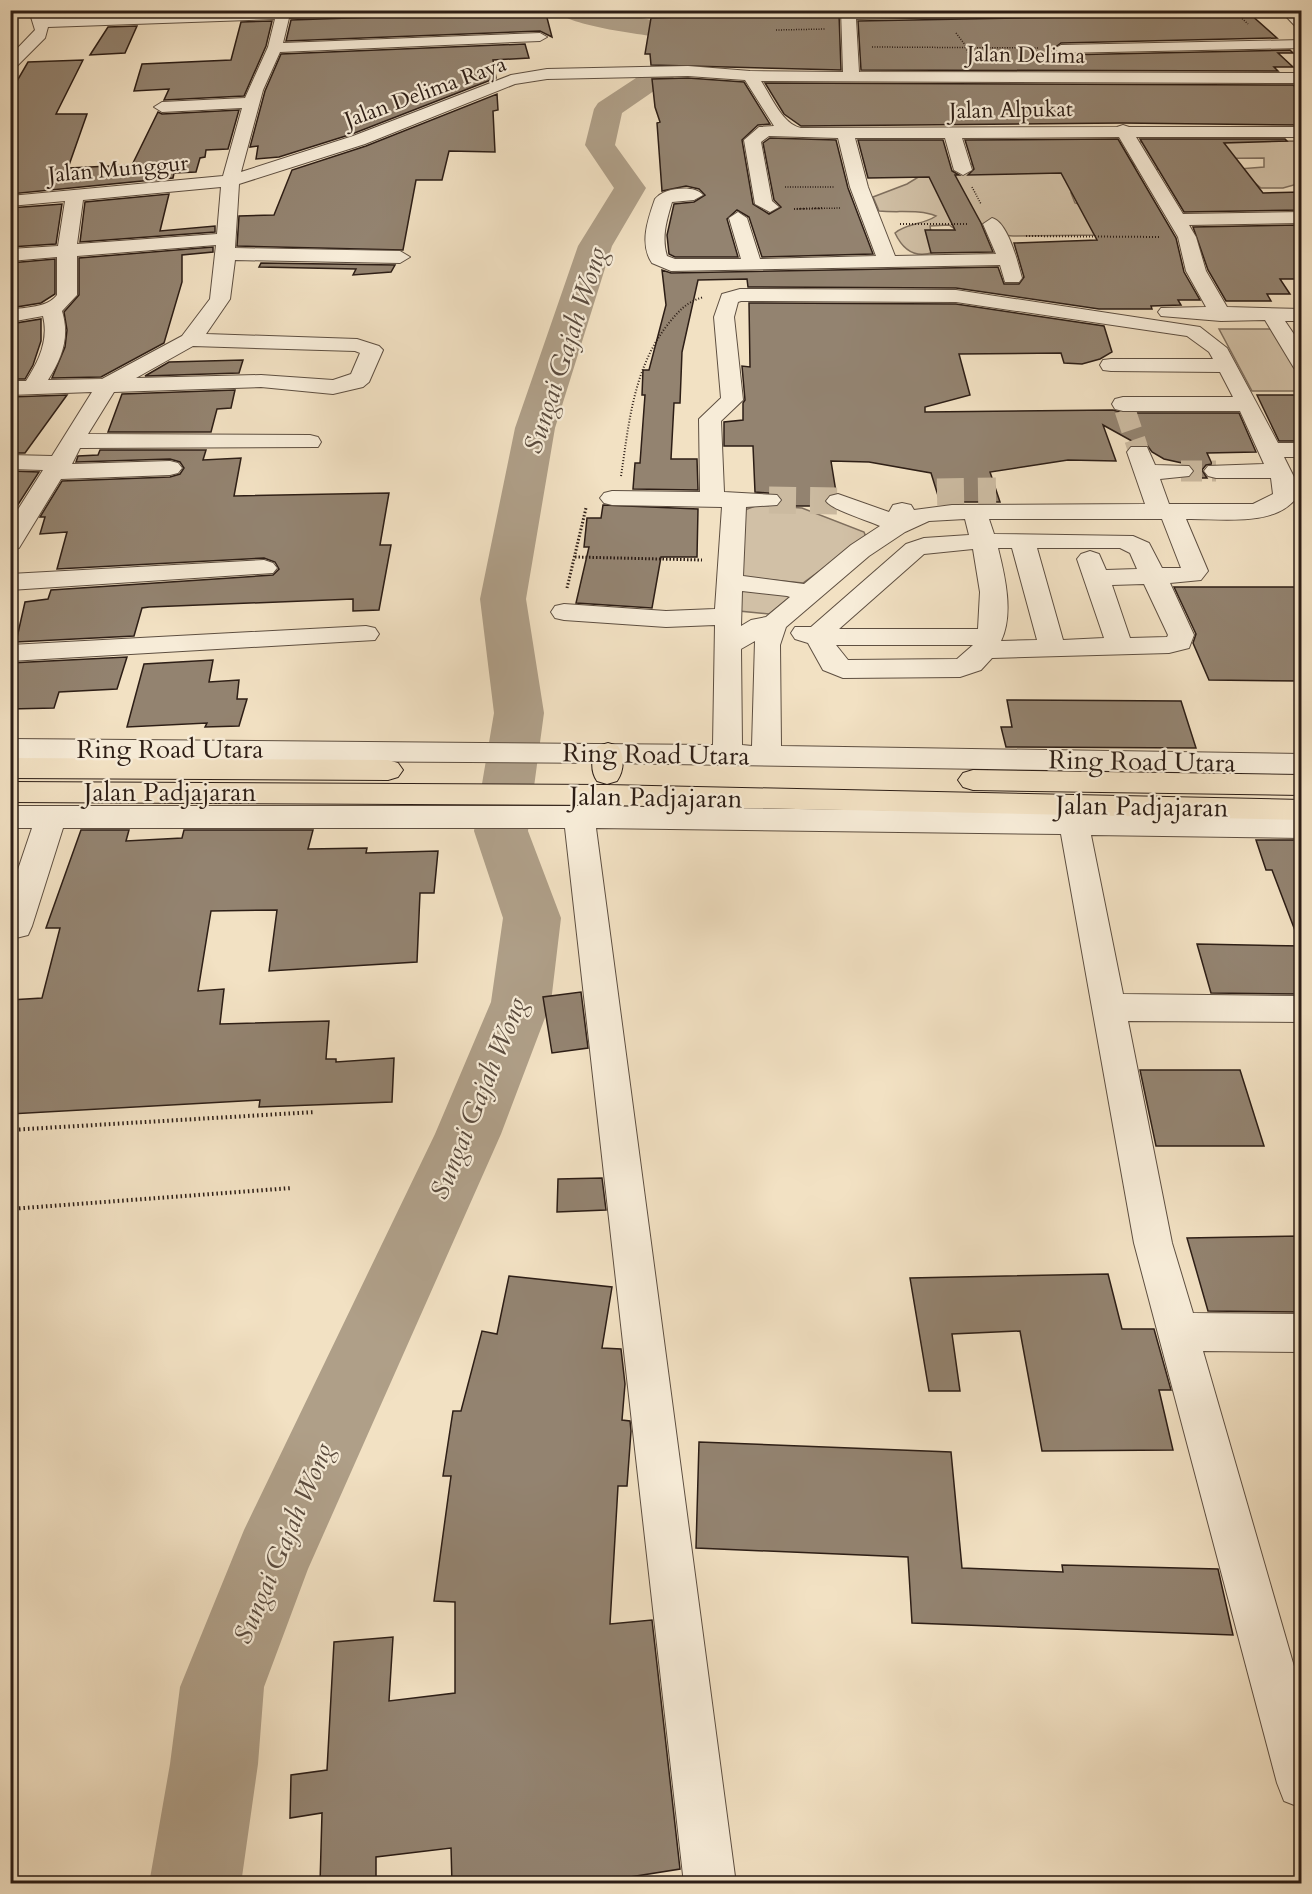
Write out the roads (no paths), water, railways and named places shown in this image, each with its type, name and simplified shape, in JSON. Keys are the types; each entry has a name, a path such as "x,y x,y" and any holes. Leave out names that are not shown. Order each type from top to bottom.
{"highway":[{"name":"Jalan Padjajaran","path":"10,768 435,783"},
{"name":"Jalan Padjajaran","path":"10,792 595,782 1065,792 1302,785"},
{"name":"Jalan Padjajaran","path":"1065,792 1302,810"}],"street":[{"path":"10,65 40,35 40,17 145,20 408,10"},
{"path":"851,76 849,18 940,12 1036,13 1122,10"},
{"path":"1287,10 1302,25"},
{"path":"10,543 107,385 189,340 200,329 220,299 230,181 253,96 274,47 283,13"},
{"path":"1036,13 1053,38 1069,77"},
{"path":"536,19 547,74"},
{"path":"136,34 145,20"},
{"path":"280,48 540,37"},
{"path":"1053,38 1302,44"},
{"name":"Jalan Delima Raya","path":"230,181 359,140 501,84 547,74 605,70 688,71 750,76"},
{"path":"750,76 787,130"},
{"name":"Jalan Delima","path":"750,76 1302,78"},
{"path":"162,107 253,96"},
{"name":"Jalan Alpukat","path":"770,207 764,204 752,140 765,131 787,130 801,133 845,134 1123,130 1302,132"},
{"path":"1123,130 1183,229 1196,271 1221,315"},
{"path":"952,132 963,170"},
{"path":"845,134 859,188 887,260"},
{"name":"Jalan Munggur","path":"10,201 230,181"},
{"path":"10,316 51,309 67,295 66,252 75,194"},
{"path":"694,195 669,196 664,199 656,230 659,259 666,264 680,266 1008,259"},
{"path":"1183,229 1302,217"},
{"path":"738,218 752,264"},
{"path":"995,230 1008,259 1014,286 1026,298 1088,309 1221,315 1302,315"},
{"path":"10,255 226,247 400,257"},
{"path":"805,294 808,316"},
{"path":"727,754 730,571 710,419 732,400 724,317 729,298 805,294 956,296 1193,331 1217,348 1276,461 1285,497 1272,506 1254,511 935,513 898,526 869,546 774,624 760,627 729,645"},
{"path":"33,387 56,344 56,322 51,309"},
{"path":"1272,316 1302,363"},
{"path":"1111,364 1115,358 1114,332 1117,320"},
{"path":"10,388 261,381 333,387 345,385 361,377 372,350 357,345 189,340"},
{"path":"1111,364 1227,366"},
{"path":"1111,364 1124,407 1248,404"},
{"path":"1167,365 1185,405"},
{"path":"74,441 310,442"},
{"path":"1216,471 1276,461 1302,450"},
{"path":"10,462 55,472"},
{"path":"1097,578 1185,577 1195,571 1143,462 1181,471"},
{"path":"10,482 55,472 170,468"},
{"path":"996,491 1022,497 1052,511"},
{"path":"898,526 903,506 913,499 937,492"},
{"path":"612,498 770,500"},
{"path":"838,501 869,511 898,526"},
{"path":"774,624 818,637 833,664 843,669 960,668 971,665 987,644 994,589 991,565 974,512"},
{"path":"818,637 823,629 915,549 936,543 984,541 1124,541 1133,544 1140,548 1181,635 1179,642 1169,645 1052,647 987,644"},
{"path":"1022,541 1052,647"},
{"path":"1083,541 1120,647"},
{"path":"10,582 264,568"},
{"path":"730,571 810,594"},
{"path":"564,612 666,619 728,617"},
{"path":"766,755 767,645 774,624"},
{"path":"10,652 366,634"},
{"name":"Ring Road Utara","path":"10,749 238,749 435,783 595,782 727,754 766,755 1065,792 1302,826"},
{"name":"Ring Road Utara","path":"10,818 51,817 435,783 595,782 1065,792 1302,764"},
{"path":"595,782 710,1884"},
{"path":"1065,792 1154,1243 1301,1776"},
{"path":"16,926 51,817"},
{"path":"1108,1007 1302,1010"},
{"path":"1178,1332 1302,1333"}],"waterway":[{"name":"Sungai Gajah Wong","path":"195,1884 214,1764 222,1687 272,1558 468,1134 521,1002 532,918 501,831 519,713 503,599 535,428 595,246 630,188 600,145 608,109 684,58 685,35 611,22 568,10"}],"tunnel":[{"path":"1125,410 1139,452"},
{"path":"1181,471 1216,471"},
{"path":"937,492 996,491"},
{"path":"769,500 838,501"}]}
